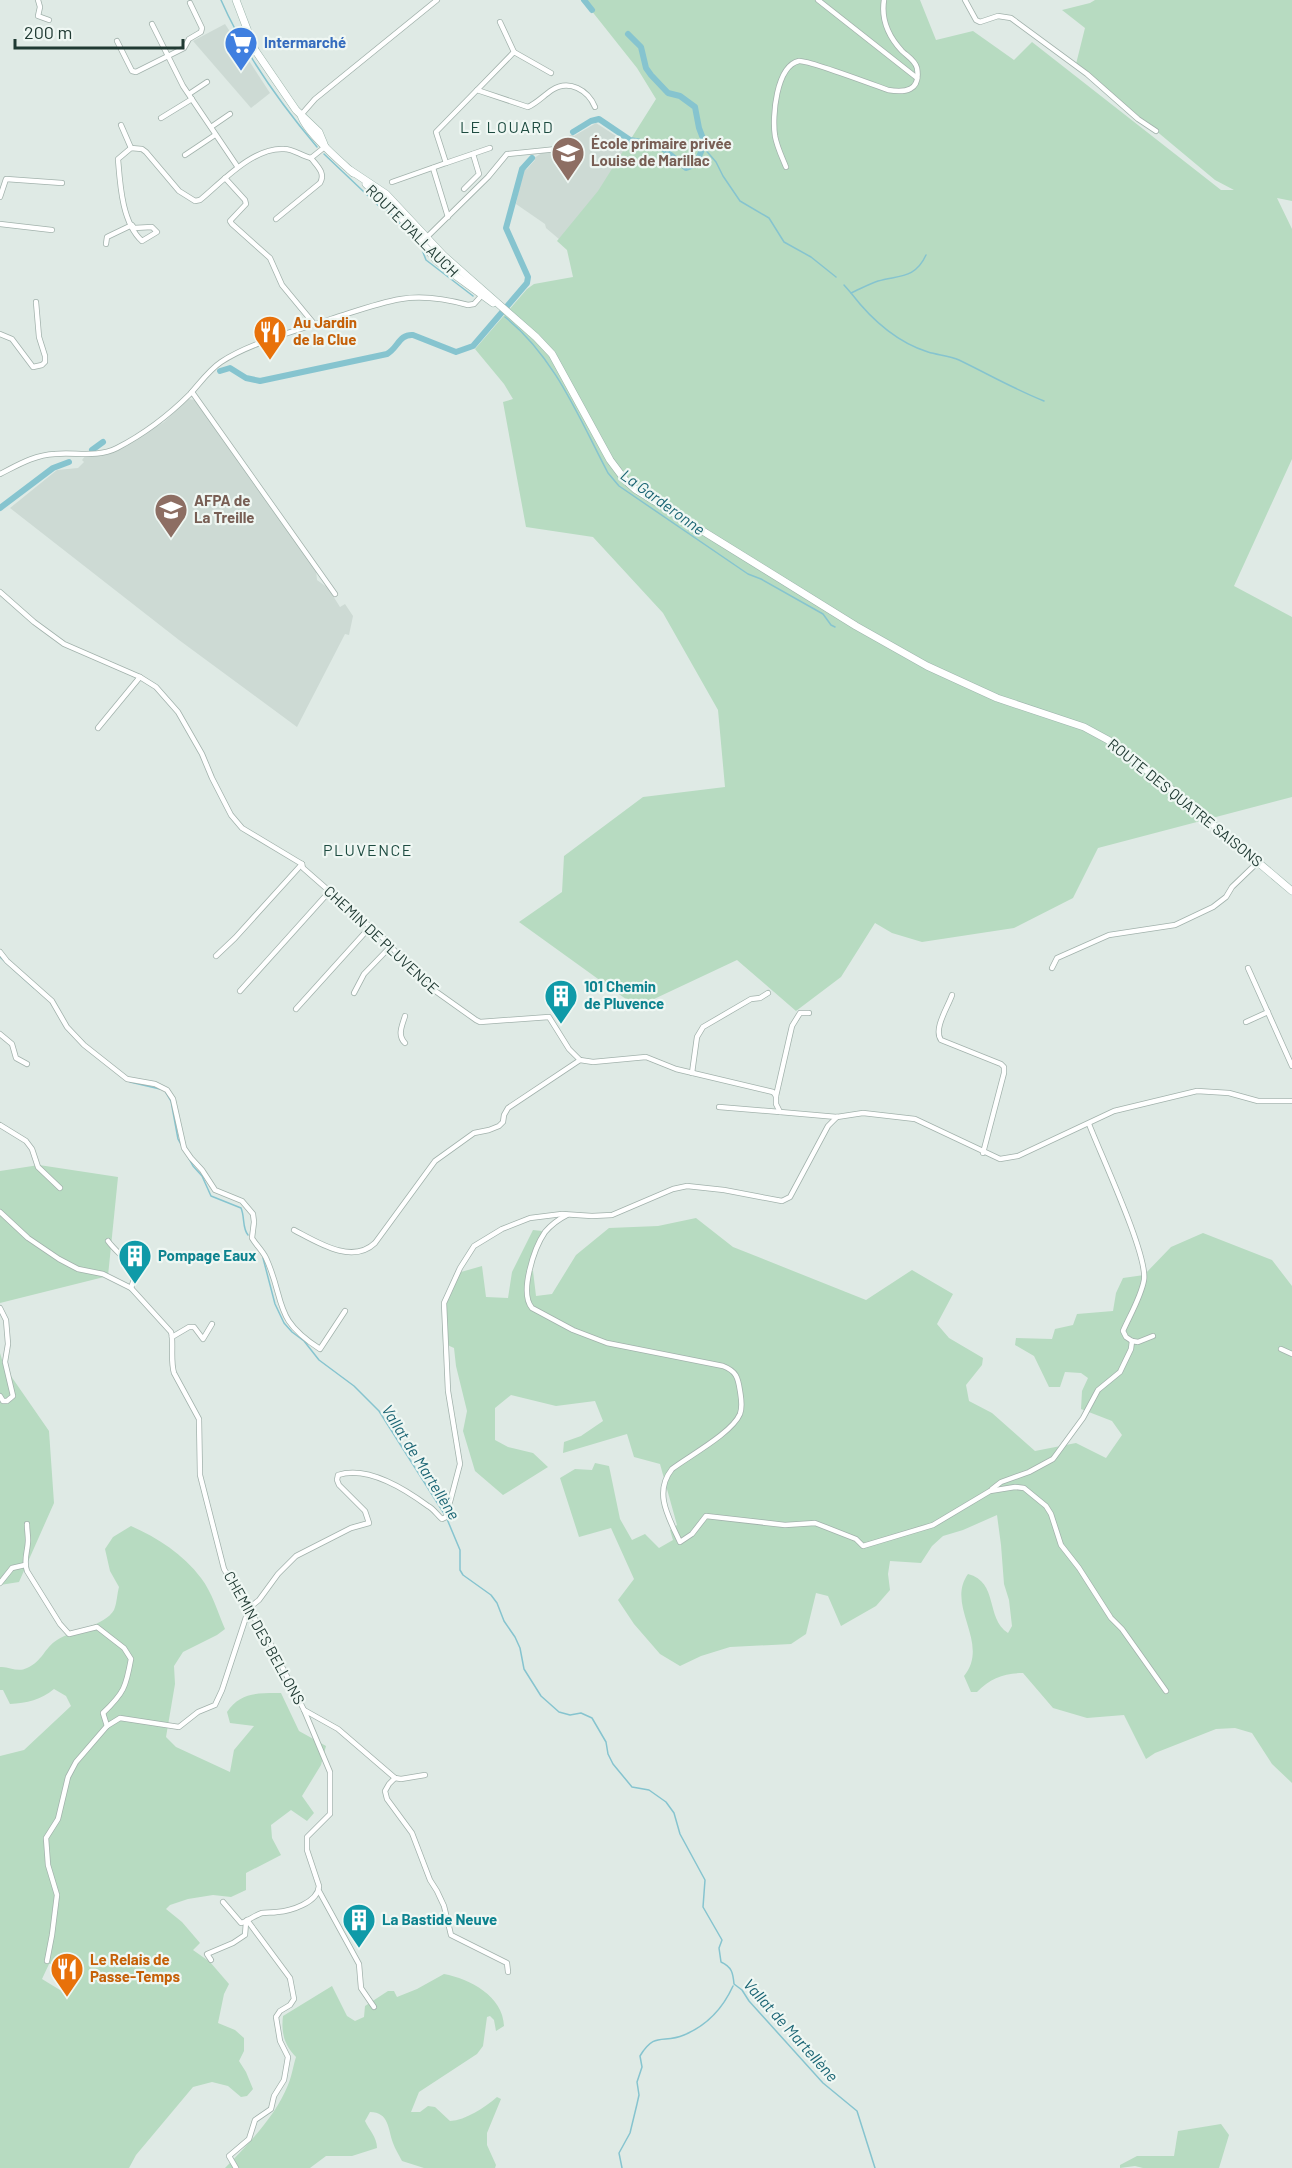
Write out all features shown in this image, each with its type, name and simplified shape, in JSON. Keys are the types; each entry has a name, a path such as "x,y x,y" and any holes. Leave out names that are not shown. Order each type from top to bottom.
{"main road":[{"name":"ROUTE D'ALLAUCH","path":"236,0 255,50 301,115 315,127 325,145 350,170 402,214 424,239 436,260 506,310 552,354 617,470 635,489 658,504"},
{"name":"ROUTE DES QUATRE SAISONS","path":"658,504 844,618 961,683 997,698 1084,727 1108,740 1176,793 1292,891"}],"street":[{"path":"38,0 40,8 38,16 50,20"},
{"path":"301,115 315,99 437,0"},
{"path":"818,0 916,78"},
{"path":"786,167 775,138 775,114 778,91 791,64 806,61 888,90 902,92 909,90 916,81 917,68 913,60 895,43 889,31 883,10 884,0"},
{"path":"965,0 976,20 980,22 998,16 1011,18 1087,74 1138,119 1156,131"},
{"path":"117,41 132,71 136,72 169,56 184,48 189,39 201,32 202,28 190,3"},
{"path":"500,22 514,52 551,73"},
{"path":"153,24 190,96 237,166"},
{"path":"446,163 436,132 514,52"},
{"path":"161,118 207,82"},
{"path":"477,90 528,108 552,90 567,86 587,93 595,106"},
{"path":"211,127 230,114"},
{"path":"121,124 131,148"},
{"path":"185,155 215,135"},
{"path":"311,158 325,145"},
{"path":"132,225 134,228 152,227 157,232 142,241 139,239 132,225 122,198 118,159 131,148 142,149 146,152 179,190 195,201 200,200 237,166 253,158 281,148 311,158 322,172 320,183 276,219"},
{"path":"392,182 490,148"},
{"path":"424,239 448,217 507,154 557,149"},
{"path":"464,189 479,174 473,154"},
{"path":"433,168 448,217"},
{"path":"225,178 246,204 230,221 270,258 282,285 315,325"},
{"path":"0,197 6,179 62,183"},
{"path":"0,224 52,230"},
{"path":"106,244 107,237 132,225"},
{"path":"0,474 40,456 64,453 102,454 116,448 163,420 210,371 237,353 379,304 402,299 432,297 468,305 474,304 484,294"},
{"path":"0,334 12,339 33,367 42,366 45,356 39,337 36,303"},
{"path":"192,392 335,594"},
{"name":"CHEMIN DE PLUVENCE","path":"0,592 34,622 64,644 140,677 156,687 178,712 202,754 223,801 242,828 302,864 303,868 370,927 424,983 480,1022 549,1017 569,1049 580,1060"},
{"path":"98,728 140,677"},
{"path":"1052,968 1057,958 1108,936 1175,925 1213,907 1226,897 1232,887 1258,862"},
{"path":"216,956 302,864"},
{"path":"240,991 329,892"},
{"path":"296,1009 370,927"},
{"path":"354,993 364,974 390,947"},
{"path":"0,952 7,962 52,1001 67,1027 84,1045 127,1079 155,1084 167,1090 173,1099 184,1148 215,1190 242,1201 253,1214 252,1238 266,1259 280,1306 293,1328 320,1349 345,1311"},
{"path":"1248,968 1292,1066"},
{"path":"692,1073 697,1037 703,1027 751,999 760,998 768,993"},
{"path":"952,995 937,1031 939,1037 1004,1067 983,1153"},
{"path":"1246,1022 1268,1012"},
{"path":"780,1112 776,1104 776,1096 792,1026 800,1013 809,1013"},
{"path":"405,1016 400,1031 405,1043"},
{"path":"0,1034 12,1044 16,1058 27,1064"},
{"path":"294,1230 322,1245 357,1253 367,1250 375,1243 435,1161 474,1132 499,1126 508,1108 580,1060 593,1062 646,1057 692,1073 773,1092 776,1096"},
{"path":"719,1107 837,1117 863,1113 915,1119 983,1153 1000,1159 1010,1158 1114,1111 1197,1091 1229,1093 1258,1101 1292,1101"},
{"path":"47,1961 57,1895 48,1865 46,1838 58,1819 68,1777 76,1762 107,1726 116,1718 120,1718 179,1727 198,1712 215,1705 249,1608 259,1600 278,1574 296,1556 351,1528 368,1525 365,1511 339,1485 337,1477 340,1474 360,1472 380,1477 428,1506 442,1519 446,1517 460,1459 448,1391 444,1303 459,1268 474,1246 502,1229 530,1218 570,1213 592,1216 612,1215 673,1189 687,1186 733,1191 782,1201 790,1197 828,1126 837,1117"},
{"path":"1089,1124 1138,1245 1144,1268 1143,1281 1123,1331 1132,1341 1138,1342 1153,1336"},
{"path":"0,1125 26,1141 32,1149 38,1167 60,1188"},
{"path":"0,1212 28,1238 59,1259 78,1269 103,1274 131,1288 171,1332 172,1337 189,1327 194,1328 203,1339 212,1324"},
{"path":"570,1213 544,1233 538,1245 527,1288 528,1302 532,1308 573,1330 607,1343 723,1366 732,1369 739,1378 741,1413 733,1425 672,1469 666,1476 663,1496 665,1510 680,1542 692,1534 706,1516 785,1525 815,1522 856,1539 863,1546 933,1525 1001,1482 1029,1472 1053,1459 1083,1418 1098,1390 1120,1372 1131,1349 1132,1341"},
{"path":"108,1241 134,1271 135,1278 131,1288"},
{"path":"0,1308 6,1320 8,1344 5,1362 13,1396 7,1401 3,1401 0,1396"},
{"name":"CHEMIN DES BELLONS","path":"172,1337 170,1344 174,1373 199,1419 200,1475 224,1569 249,1608 304,1710 330,1772 330,1814 307,1837 307,1850 319,1891"},
{"path":"1281,1349 1292,1354"},
{"path":"990,1491 1024,1488 1040,1499 1051,1514 1061,1545 1111,1618 1122,1629 1166,1691"},
{"path":"27,1524 28,1542 25,1565 27,1571 65,1631 69,1634 97,1627 124,1648 131,1659 128,1678 121,1694 115,1703 103,1713 107,1726"},
{"path":"0,1582 12,1568 25,1565"},
{"path":"304,1710 338,1729 395,1778 425,1775"},
{"path":"395,1778 386,1791 387,1799 412,1833 430,1880 444,1906 451,1935 507,1963 508,1972"},
{"path":"223,1902 241,1923 262,1913 292,1909 310,1900 319,1891 359,1964 362,1988 374,2007"},
{"path":"211,1960 207,1954 245,1935 247,1921"},
{"path":"236,2168 229,2156 249,2139 255,2120 271,2109 274,2096 284,2080 288,2057 280,2041 276,2017 279,2011 290,2005 294,1999 290,1978 247,1921"}],"shaded area":[{"path":"225,24 270,93 251,108 193,41"},
{"name":"École primaire privée Louise de Marillac","path":"596,123 619,138 638,144 566,245 546,228 545,224 516,204 523,170 527,169 535,160 534,158 572,134 574,136"},
{"name":"AFPA de La Treille","path":"188,399 195,400 316,570 317,580 328,588 340,607 345,604 353,616 349,635 345,634 297,727 179,640 10,508 57,470 78,468 84,462 82,460 86,455 99,455 117,450 164,422"}],"green space":[{"path":"588,0 920,0 936,40 973,31 1014,60 1032,42 1221,190 1234,190 1215,180 1076,64 1085,28 1062,10 1095,0 1292,0 1292,201 1277,198 1292,229 1292,459 1234,586 1292,617 1292,797 1098,848 1073,898 1014,928 922,942 892,933 875,923 841,977 796,1011 737,960 637,1007 519,922 562,892 564,856 643,797 725,787 718,710 663,613 593,537 526,527 503,402 513,399 504,384 475,349 527,289 534,284 573,277 567,250 557,241 598,191 656,99 637,68 587,5"},
{"path":"39,1165 118,1177 108,1276 0,1303 0,1171"},
{"path":"696,1218 733,1247 866,1300 912,1270 953,1294 937,1324 949,1338 983,1358 982,1365 966,1385 969,1401 992,1413 1035,1451 1076,1443 1106,1458 1122,1435 1112,1421 1081,1409 1082,1391 1088,1378 1081,1373 1065,1372 1060,1387 1049,1387 1034,1356 1015,1345 1016,1338 1052,1339 1055,1329 1073,1325 1077,1314 1113,1311 1116,1293 1123,1278 1144,1275 1171,1247 1203,1233 1272,1260 1292,1286 1292,1783 1272,1764 1252,1733 1235,1728 1216,1729 1155,1753 1146,1759 1124,1715 1087,1718 1053,1708 1023,1673 998,1677 977,1692 971,1692 964,1676 971,1663 973,1651 961,1599 962,1586 968,1574 978,1578 984,1584 996,1619 1001,1626 1008,1633 1012,1626 1009,1600 1004,1584 997,1515 943,1536 932,1546 921,1563 890,1561 888,1574 890,1590 876,1606 841,1626 828,1596 816,1593 806,1634 791,1644 730,1647 701,1656 680,1666 660,1654 634,1624 618,1600 634,1579 611,1528 579,1537 560,1478 575,1469 592,1470 595,1463 609,1466 620,1519 632,1540 645,1534 659,1548 673,1540 670,1530 677,1525 660,1464 634,1457 627,1434 563,1453 564,1442 581,1436 603,1421 595,1401 556,1406 511,1395 495,1408 495,1440 508,1447 533,1453 548,1467 503,1495 475,1471 463,1431 467,1411 454,1348 443,1343 442,1317 454,1274 482,1266 486,1297 508,1298 512,1272 533,1230 542,1231 528,1272 533,1271 536,1296 552,1294 576,1255 609,1228 658,1226"},
{"path":"0,1353 4,1366 49,1431 54,1503 19,1582 0,1585"},
{"path":"131,1526 160,1541 178,1554 194,1569 205,1584 225,1629 183,1652 174,1666 175,1684 166,1737 176,1747 230,1772 234,1750 254,1726 230,1723 227,1712 232,1705 244,1697 273,1693 281,1693 299,1731 326,1746 321,1765 302,1796 314,1813 307,1821 291,1810 271,1825 272,1838 281,1855 246,1873 246,1890 231,1897 213,1895 188,1899 170,1905 166,1909 182,1922 200,1943 193,1950 210,1962 229,1984 224,1994 218,2023 235,2030 244,2038 244,2051 239,2061 253,2089 247,2096 241,2097 228,2086 212,2082 193,2087 136,2155 129,2168 0,2168 0,1756 24,1750 71,1706 66,1696 54,1689 34,1700 10,1704 3,1690 0,1690 0,1667 20,1670 27,1668 57,1640 96,1624 110,1615 115,1607 119,1587 110,1571 105,1549 113,1537","holes":["78,1963 82,1973 60,1990 42,1979 49,1964"]},
{"path":"444,1974 464,1980 483,1991 498,2006 504,2026 496,2031 494,2020 490,2016 487,2017 483,2046 477,2054 419,2092 411,2112 420,2112 428,2106 435,2107 450,2121 475,2113 497,2097 501,2099 487,2133 487,2145 496,2165 495,2168 424,2168 402,2161 384,2118 370,2112 365,2121 377,2148 352,2156 326,2156 310,2168 225,2168 269,2119 283,2097 289,2082 296,2057 284,2038 283,2016 332,1986 347,2016 355,2021 364,2017 365,2006 388,1991 394,1991 397,1997"},
{"path":"1221,2124 1229,2135 1219,2168 1143,2168 1135,2166 1120,2168 1120,2165 1137,2156 1174,2156 1178,2131"}],"waterway":[{"name":"La Garderonne","path":"221,0 240,39 264,77 317,147"},
{"path":"584,0 592,10"},
{"path":"573,132 599,119 630,140 659,145 686,168 699,158 704,141 695,107 680,96 668,93 651,75 646,68 641,47 628,34"},
{"path":"703,147 716,162 740,201 769,218 784,242 811,257 836,277"},
{"name":"La Garderonne","path":"324,154 383,210 385,208 412,236"},
{"path":"220,371 230,368 246,378 260,381 387,354 408,335 456,352 473,346 527,283 528,277 506,228 522,169 532,158"},
{"name":"La Garderonne","path":"421,247 426,260 473,296"},
{"path":"844,285 851,293 878,281 906,275 917,268 926,255"},
{"path":"851,293 885,329 905,342 928,352 952,357 1044,401"},
{"name":"La Garderonne","path":"505,317 523,333 552,369 608,473 619,486 748,574 823,614 835,627"},
{"path":"92,450 103,442"},
{"path":"0,508 53,468 69,462"},
{"name":"Vallat de Martellène","path":"0,957 34,988"},
{"name":"Vallat de Martellène","path":"130,1082 160,1089"},
{"name":"Vallat de Martellène","path":"165,1091 171,1101 178,1139 193,1166 202,1176 211,1196 241,1208 248,1235"},
{"name":"Vallat de Martellène","path":"263,1258 275,1304 284,1323 304,1341 319,1360 354,1386 379,1411 445,1515"},
{"name":"Vallat de Martellène","path":"447,1519 460,1550 460,1570 463,1575 491,1595 497,1603 504,1621 520,1648 524,1669 541,1696 559,1712 570,1715 581,1713 592,1718 606,1742 613,1764 632,1787 649,1790 666,1802 674,1813 680,1834 705,1880 703,1907 722,1940 719,1948 721,1962 731,1971 734,1984 742,1990 749,2001 823,2083 857,2111 875,2168"},
{"path":"622,2168 619,2153 630,2133 639,2095 637,2082 642,2067 640,2056 650,2043 684,2035 707,2021 719,2009 733,1986"}],"place":[{"name":"Intermarché","path":"241,72"},
{"name":"École primaire privée Louise de Marillac","path":"568,182"},
{"name":"Au Jardin de la Clue","path":"270,361"},
{"name":"AFPA de La Treille","path":"171,539"},
{"name":"101 Chemin de Pluvence","path":"561,1025"},
{"name":"Pompage Eaux","path":"135,1285"},
{"name":"La Bastide Neuve","path":"359,1949"},
{"name":"Le Relais de Passe-Temps","path":"67,1998"}],"district":[{"name":"LE LOUARD","path":"507,127"},
{"name":"PLUVENCE","path":"368,850"}]}
